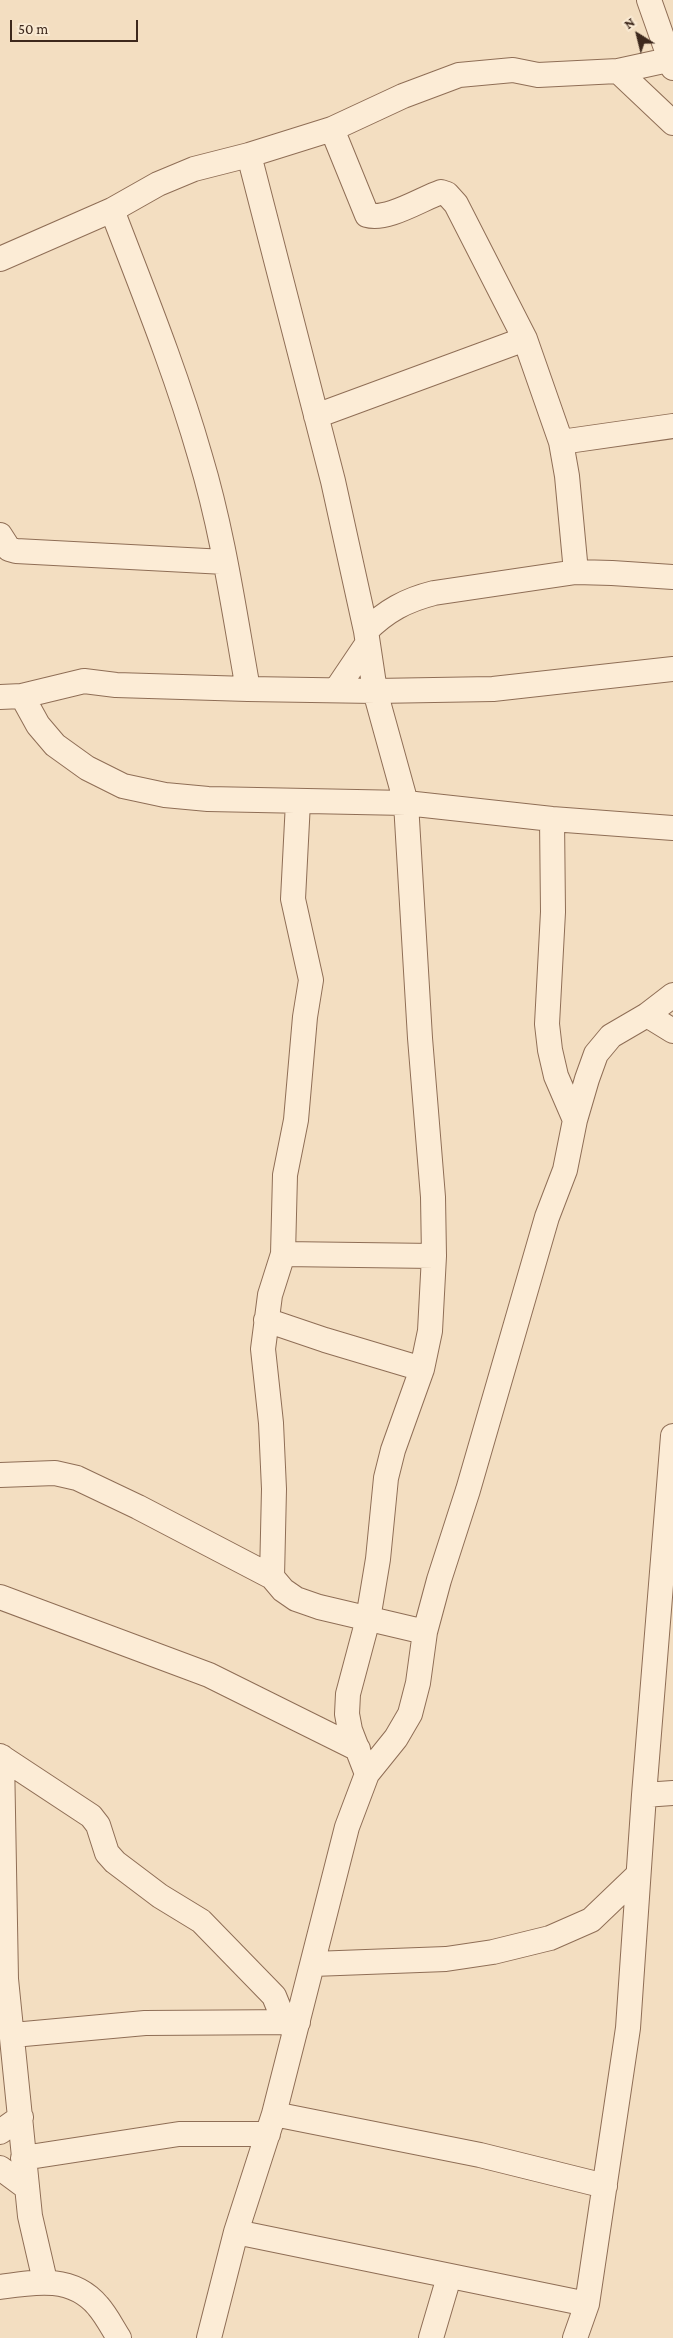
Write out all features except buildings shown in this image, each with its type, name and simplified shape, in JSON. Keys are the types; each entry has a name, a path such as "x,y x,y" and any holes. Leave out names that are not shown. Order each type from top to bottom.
{"street":[{"path":"0,259 112,210 158,184 194,169 249,155 332,129 403,96 459,75 514,70 538,75 618,71 672,62 648,0"},
{"path":"618,71 673,123"},
{"path":"332,129 367,215 374,217 391,213 441,192 447,194 456,204 525,339 561,442 568,476 576,572"},
{"path":"249,155 316,416 366,637 375,691 406,803 420,1038 433,1197 434,1256 430,1331 422,1369 393,1450 386,1478 378,1559 368,1619 348,1694 347,1714 350,1730 367,1774"},
{"path":"112,210 171,365 201,457 225,562 248,689"},
{"path":"316,416 525,339"},
{"path":"561,442 673,426"},
{"path":"0,535 9,549 16,551 225,562"},
{"path":"336,690 366,637 380,617 413,598 434,593 576,572 673,577"},
{"path":"11,697 84,681 116,685 248,689 375,691 493,689 673,669"},
{"path":"11,697 55,745 87,768 123,786 165,795 208,799 298,802 406,803 552,819 673,828"},
{"path":"272,1577 274,1489 272,1423 263,1349 270,1294 283,1254 285,1175 296,1120 305,1017 311,980 293,899 298,802"},
{"path":"552,819 553,912 547,1024 556,1076 575,1120"},
{"path":"209,2338 236,2232 271,2124 292,2022 313,1964 347,1827 367,1774 396,1738 410,1714 425,1632 547,1217 565,1170 575,1120 596,1054 611,1036 647,1015 673,995"},
{"path":"647,1015 673,1031"},
{"path":"283,1254 434,1256"},
{"path":"266,1320 422,1369"},
{"path":"575,2338 587,2304 628,2028 644,1795 673,1436"},
{"path":"0,1475 55,1473 77,1478 138,1507 272,1577 296,1599 319,1607 425,1632"},
{"path":"0,1597 209,1675 358,1749"},
{"path":"1,1756 3,1979 13,2034 23,2158 30,2216 45,2281"},
{"path":"1,1756 91,1816 98,1825 107,1853 115,1862 160,1896 201,1921 274,1996 292,2022"},
{"path":"644,1795 673,1793"},
{"path":"313,1964 446,1959 493,1952 550,1938 590,1920 638,1875"},
{"path":"13,2034 146,2023 292,2022"},
{"path":"0,2132 21,2116"},
{"path":"23,2158 179,2134 271,2124 480,2155 605,2186"},
{"path":"0,2168 26,2187"},
{"path":"236,2232 587,2304"},
{"path":"431,2338 448,2276"},
{"path":"0,2287 45,2281 75,2288 97,2305 119,2338"}]}
